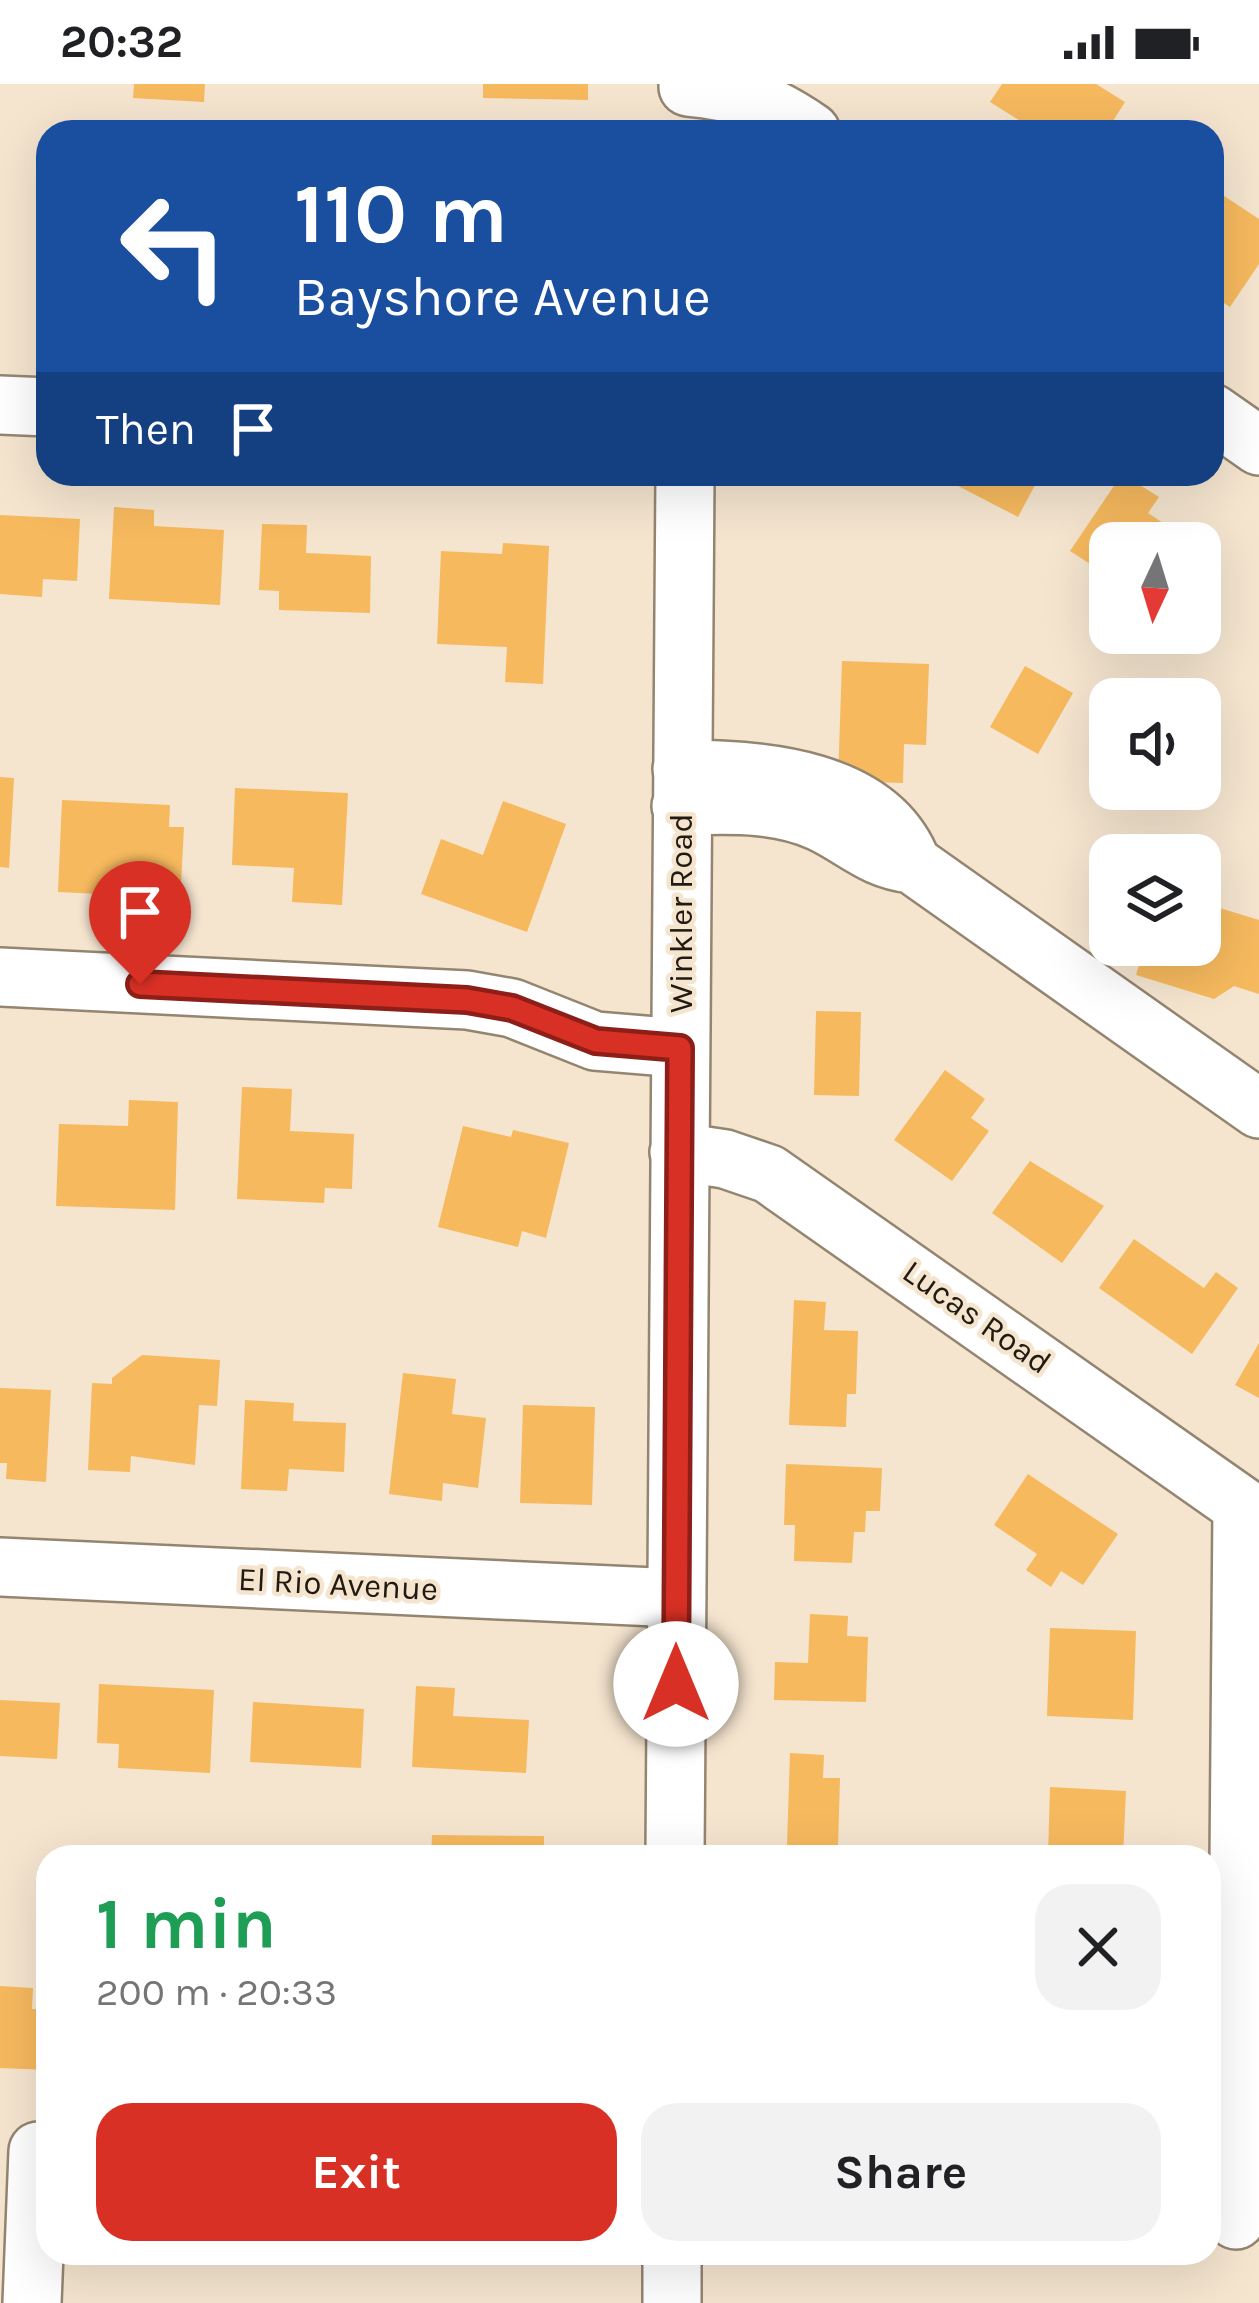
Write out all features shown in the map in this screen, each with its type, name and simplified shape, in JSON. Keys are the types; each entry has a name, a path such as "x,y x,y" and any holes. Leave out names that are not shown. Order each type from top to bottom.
{"street":[{"path":"688,101 735,92 794,120"},
{"path":"0,405 36,406"},
{"path":"1224,421 1259,446"},
{"name":"Winkler Road","path":"675,1845 685,486"},
{"path":"682,788 776,807 821,822 881,861 912,864 1259,1108"},
{"path":"0,977 467,1000 512,1008 596,1041 680,1048"},
{"name":"Lucas Road","path":"679,1152 725,1159 769,1174 1251,1512"},
{"path":"1235,2220 1251,1512"},
{"name":"El Rio Avenue","path":"0,1567 677,1598"},
{"path":"29,2150 32,2303"},
{"path":"672,2265 672,2303"}],"building":[{"path":"134,84 205,84 204,102 133,98"},
{"path":"483,84 588,84 588,100 483,98"},
{"path":"1002,84 1096,84 1125,102 1114,120 1019,120 990,102"},
{"path":"1224,196 1259,219 1259,264 1230,307 1224,303"},
{"path":"958,486 1035,486 1018,517"},
{"path":"1114,486 1141,486 1159,497 1148,513 1162,522 1090,522"},
{"path":"114,507 154,510 154,526 224,530 220,605 109,599"},
{"path":"0,515 80,519 77,581 43,579 42,597 0,594"},
{"path":"1089,523 1089,563 1070,551"},
{"path":"262,524 307,525 306,553 371,556 370,613 279,610 279,591 259,590"},
{"path":"503,543 549,546 543,684 505,682 507,647 437,644 441,551 502,554"},
{"path":"842,661 929,664 926,745 904,744 903,783 838,781"},
{"path":"1025,666 1073,693 1038,754 990,727"},
{"path":"0,777 14,778 9,868 0,867"},
{"path":"235,788 348,793 342,905 292,902 294,868 232,865"},
{"path":"62,800 170,805 169,827 184,827 181,885 141,883 141,896 58,892"},
{"path":"503,801 566,824 527,932 421,894 441,839 483,855"},
{"path":"1221,908 1259,920 1259,994 1234,986 1214,999 1136,975 1139,966 1221,966"},
{"path":"816,1011 861,1012 859,1096 814,1095"},
{"path":"945,1070 985,1099 971,1118 989,1131 952,1181 894,1140"},
{"path":"242,1087 292,1089 290,1131 354,1134 352,1189 325,1188 324,1203 237,1199"},
{"path":"129,1100 178,1102 175,1210 56,1206 59,1124 128,1126"},
{"path":"463,1126 511,1137 513,1130 569,1143 546,1238 522,1231 518,1247 438,1227"},
{"path":"1030,1161 1104,1206 1062,1263 992,1213"},
{"path":"1134,1239 1204,1288 1216,1272 1238,1288 1192,1354 1099,1288"},
{"path":"794,1300 826,1302 824,1330 858,1331 856,1394 847,1394 846,1427 789,1425"},
{"path":"1259,1343 1259,1398 1235,1385"},
{"path":"142,1355 220,1360 217,1406 199,1405 195,1465 131,1456 130,1472 88,1470 92,1383 112,1384 112,1378"},
{"path":"403,1373 456,1379 452,1414 486,1418 478,1488 443,1483 442,1501 389,1494"},
{"path":"0,1388 51,1390 46,1482 6,1479 7,1463 0,1463"},
{"path":"245,1400 294,1403 293,1421 346,1423 344,1472 289,1469 287,1491 241,1489"},
{"path":"523,1405 595,1407 592,1505 520,1503"},
{"path":"786,1464 882,1468 880,1511 866,1511 865,1532 854,1532 852,1563 794,1561 795,1525 784,1525"},
{"path":"1028,1474 1118,1534 1083,1585 1061,1571 1051,1587 1026,1570 1037,1554 994,1525"},
{"path":"810,1614 848,1616 847,1636 868,1637 866,1702 774,1700 775,1662 808,1663"},
{"path":"1050,1628 1136,1631 1133,1720 1047,1716"},
{"path":"99,1684 214,1690 210,1773 118,1768 119,1744 97,1743"},
{"path":"416,1686 455,1688 453,1716 529,1720 526,1773 412,1767"},
{"path":"0,1700 60,1703 57,1759 0,1756"},
{"path":"253,1702 364,1709 361,1768 250,1762"},
{"path":"790,1753 824,1755 823,1778 840,1778 838,1845 787,1845"},
{"path":"1050,1787 1126,1791 1124,1845 1048,1845"},
{"path":"432,1835 544,1836 544,1845 432,1845"},
{"path":"0,1986 33,1988 36,2070 0,2068"}],"route":[{"path":"140,984 467,1000 512,1008 596,1041 680,1048 676,1684"}]}
